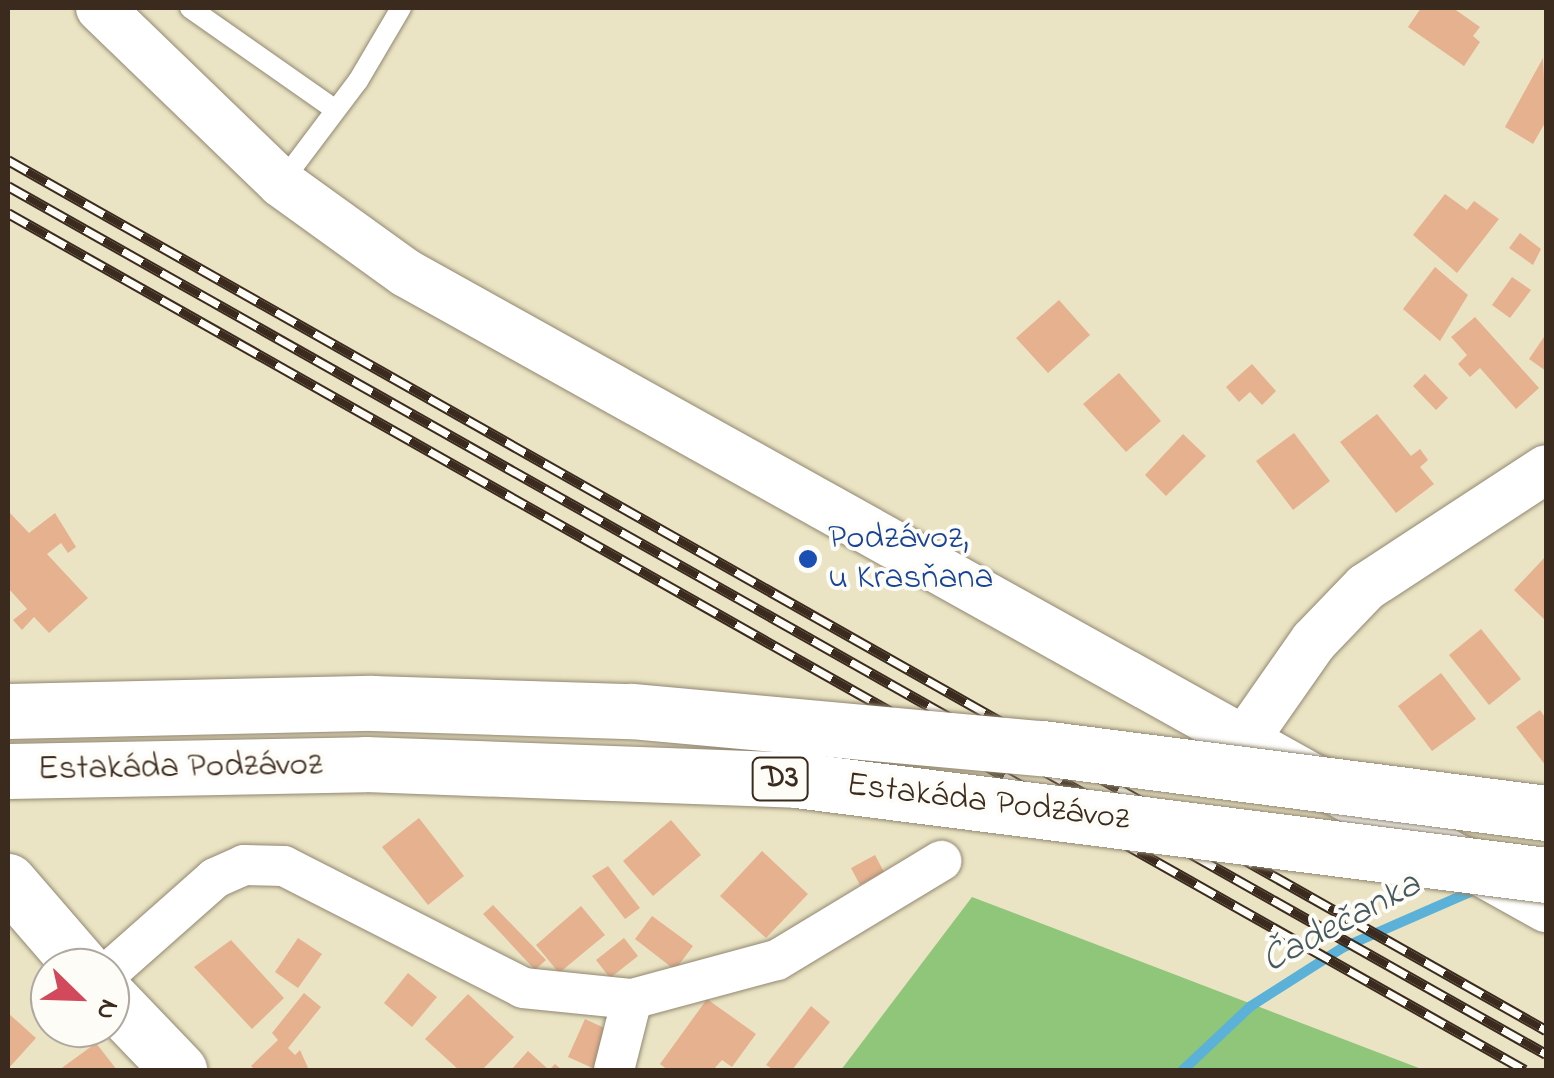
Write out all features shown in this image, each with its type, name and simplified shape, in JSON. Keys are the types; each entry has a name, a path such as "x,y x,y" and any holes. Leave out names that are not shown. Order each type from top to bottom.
{"main road":[{"name":"Estakáda Podzávoz","path":"8,711 372,703 632,710 1042,748 1546,813"},
{"name":"Estakáda Podzávoz","path":"8,771 365,764 796,780 1536,891"},
{"path":"8,881 65,948"},
{"path":"130,1019 179,1070"}],"street":[{"path":"100,8 282,183 406,272 1246,738 1449,856 1536,891"},
{"path":"1246,738 1314,641 1366,586 1546,468"},
{"path":"130,953 215,878 244,866 284,866 523,988 632,999 777,960 942,861"},
{"path":"614,1070 632,999"}],"lane":[{"path":"190,8 334,110"},
{"path":"282,183 400,8"}],"green space":[{"path":"972,897 1424,1070 841,1070"}],"building":[{"path":"1421,8 1453,8 1480,27 1473,36 1480,42 1464,66 1408,27"},
{"path":"1543,58 1546,121 1533,144 1505,127"},
{"path":"1445,194 1467,210 1474,201 1499,219 1457,273 1413,235"},
{"path":"1520,233 1541,249 1533,265 1509,248"},
{"path":"1435,267 1468,295 1440,341 1403,309"},
{"path":"1512,277 1531,290 1510,318 1492,305"},
{"path":"1059,300 1090,335 1048,373 1016,338"},
{"path":"1475,317 1539,388 1516,409 1480,368 1470,377 1458,364 1467,355 1451,337"},
{"path":"1546,334 1546,371 1529,359"},
{"path":"1252,364 1276,391 1262,405 1250,392 1239,402 1226,387"},
{"path":"1119,373 1161,421 1126,452 1083,404"},
{"path":"1425,374 1448,398 1436,410 1413,386"},
{"path":"1377,414 1411,456 1420,449 1428,460 1420,467 1434,484 1396,513 1340,442"},
{"path":"1294,433 1330,481 1293,510 1256,461"},
{"path":"1183,434 1206,456 1166,496 1145,475"},
{"path":"8,511 29,533 55,513 76,547 68,553 61,543 47,554 88,598 49,633 34,617 22,630 13,620 27,609 8,588"},
{"path":"1546,556 1546,621 1514,590"},
{"path":"1481,629 1521,679 1489,705 1449,655"},
{"path":"1441,673 1476,719 1432,751 1398,706"},
{"path":"1540,710 1546,719 1546,766 1516,727"},
{"path":"419,818 464,876 428,905 382,847"},
{"path":"671,820 701,855 653,896 623,861"},
{"path":"762,851 808,894 766,938 720,896"},
{"path":"875,855 884,872 860,885 851,868"},
{"path":"608,866 640,908 625,919 592,876"},
{"path":"493,905 546,960 535,970 483,914"},
{"path":"581,906 605,935 559,973 536,945"},
{"path":"652,916 693,946 675,970 635,939"},
{"path":"298,938 322,954 298,988 275,972"},
{"path":"624,938 638,956 610,978 596,960"},
{"path":"231,940 284,998 252,1029 194,967"},
{"path":"408,973 437,997 412,1027 384,1003"},
{"path":"304,993 321,1007 288,1048 295,1055 300,1050 309,1070 255,1070 251,1066 278,1040 272,1033"},
{"path":"468,994 514,1037 482,1070 459,1070 425,1039"},
{"path":"707,999 756,1034 732,1067 722,1060 713,1070 668,1070 660,1064"},
{"path":"811,1006 830,1022 792,1070 774,1070 766,1065"},
{"path":"8,1013 30,1033 30,1045 8,1069"},
{"path":"585,1019 613,1032 597,1070 568,1057"},
{"path":"89,1048 100,1048 117,1070 59,1070"},
{"path":"528,1051 549,1070 511,1070"}],"waterway":[{"name":"Čadečanka","path":"1183,1070 1251,1006 1342,948 1477,889"}],"railway":[{"path":"8,160 1546,1030"},
{"path":"8,186 1546,1054"},
{"path":"8,213 1525,1070"}],"place":[{"name":"Podzávoz, u Krasňana","path":"808,559"}]}
